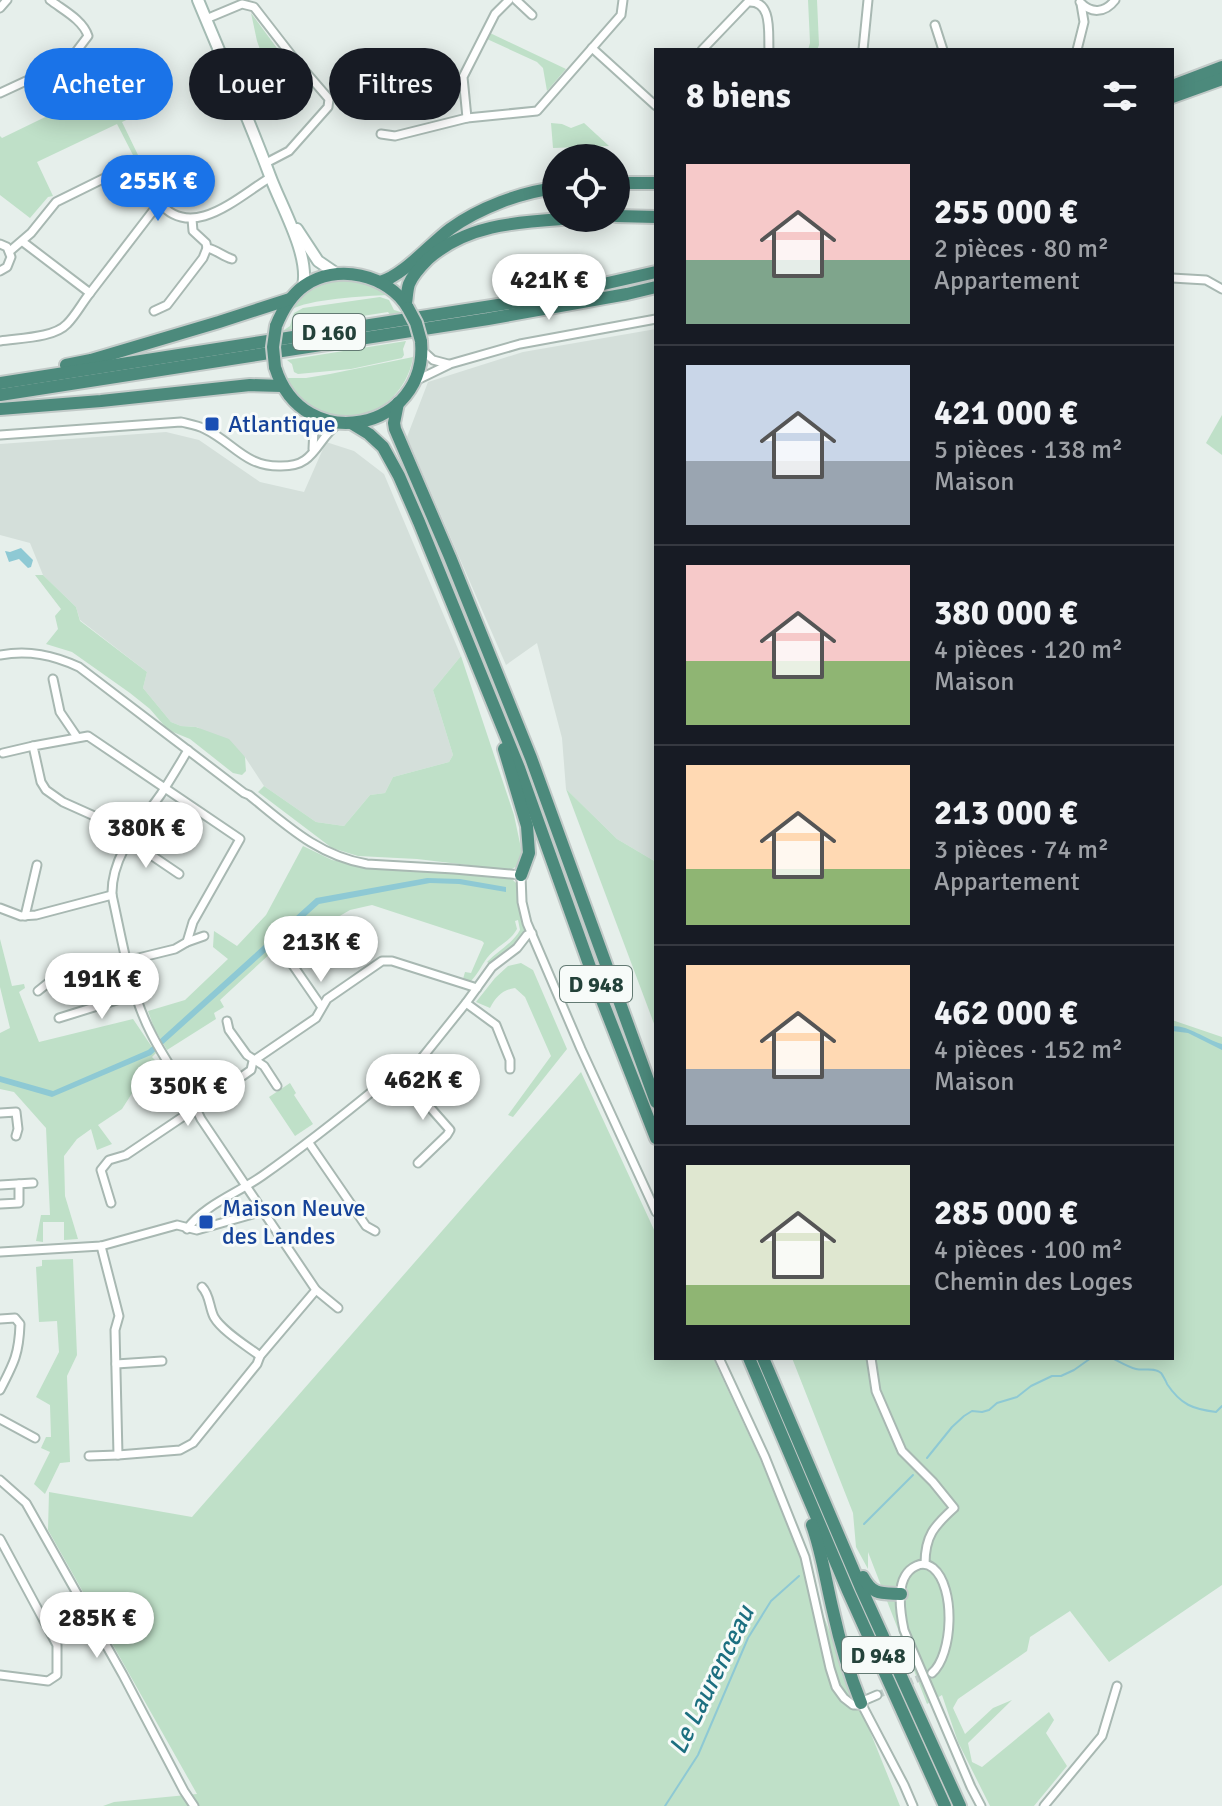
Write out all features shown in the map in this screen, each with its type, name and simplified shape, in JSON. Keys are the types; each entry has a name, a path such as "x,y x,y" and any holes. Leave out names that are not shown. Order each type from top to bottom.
{"highway":[{"path":"1174,85 1222,67"},
{"path":"1174,96 1222,79"},
{"path":"630,183 654,183"},
{"name":"D 160","path":"380,282 392,277 452,228 475,215 501,203 542,192"},
{"path":"630,216 654,217"},
{"path":"407,305 409,285 416,273 434,254 457,239 500,225 542,221"},
{"name":"D 160","path":"0,383 542,298 654,272"},
{"path":"337,274 358,275 380,282 407,305 416,323 421,346 413,381 398,403 376,417 344,424 305,412 282,386 275,367 273,347 282,312 303,286 320,278 337,274"},
{"name":"D 160","path":"0,395 488,319 654,287"},
{"name":"D 160","path":"0,377 91,360 290,299"},
{"path":"0,409 250,385 282,386"},
{"name":"D 948","path":"398,403 395,429 531,758 654,1096"},
{"name":"D 948","path":"344,424 377,441 399,476 506,734 600,995 654,1133"},
{"path":"506,734 504,749 524,813 529,841 529,853 521,875"},
{"name":"D 948","path":"750,1360 945,1806"},
{"name":"D 948","path":"764,1360 839,1537 960,1806"},
{"path":"811,1504 809,1517 823,1560 849,1672 861,1703"},
{"path":"839,1537 850,1548 871,1590 901,1594"}],"main road":[{"path":"198,0 283,205 303,262 303,286"},
{"path":"283,205 318,261 337,274"}],"street":[{"path":"0,8 7,0"},
{"path":"0,93 69,61 88,36 80,23 50,0"},
{"path":"467,118 463,77 495,14 509,0"},
{"path":"516,0 532,15"},
{"path":"381,134 395,136 467,118 537,111 621,15 623,0"},
{"path":"863,48 868,0"},
{"path":"1084,22 1107,9 1115,0"},
{"path":"704,48 748,2 756,1 767,14 769,48"},
{"path":"1080,2 1090,10 1101,11"},
{"path":"1078,48 1084,22 1080,2"},
{"path":"206,19 242,4 254,7 329,99 328,107 289,151 266,163"},
{"path":"935,25 942,48"},
{"path":"592,48 654,104"},
{"path":"10,251 23,242 56,202 131,165 141,168 159,203 181,217 192,219 232,203 271,177"},
{"path":"0,341 52,333 67,324 159,203"},
{"path":"154,311 167,305 203,258 206,243 193,231 192,219"},
{"path":"23,242 90,293"},
{"path":"0,244 10,251 10,262 0,271"},
{"path":"207,248 216,249 232,259"},
{"path":"1174,278 1206,280 1222,289"},
{"path":"413,381 450,364 520,344 654,319"},
{"path":"421,346 433,360 450,364"},
{"path":"305,412 314,429 312,452"},
{"path":"0,435 181,422 207,430 245,458 263,465 291,465 305,460 326,434 344,424"},
{"path":"0,655 35,653 61,658 79,667 310,843 341,857 367,864 521,875 522,902 537,946 654,1208"},
{"path":"53,679 60,712 77,737"},
{"path":"3,753 88,736 240,839 193,922 187,942"},
{"path":"33,746 41,782 46,790 63,802 92,815 179,874"},
{"path":"188,750 129,840 113,872 112,895 136,994 151,1034 201,1119 316,1290 338,1308"},
{"path":"25,916 37,865"},
{"path":"0,908 12,914 36,915 112,895"},
{"path":"187,1229 195,1218 309,1143 380,1085 405,1079 492,967 532,933"},
{"path":"38,991 53,979 175,949 204,936"},
{"path":"517,948 537,946"},
{"path":"290,961 321,1006"},
{"path":"111,1203 101,1170 109,1160 126,1155 251,1070 253,1061 316,1018 327,999 382,961 392,961 477,988"},
{"path":"59,1018 136,994"},
{"path":"466,1003 496,1025 510,1060 510,1069"},
{"path":"227,1021 229,1030 247,1055 264,1066 277,1086"},
{"path":"405,1079 450,1130 418,1163"},
{"path":"0,1113 16,1112 16,1136"},
{"path":"309,1143 366,1226 375,1231"},
{"path":"0,1185 33,1183"},
{"path":"0,1204 19,1203 19,1184"},
{"path":"0,1252 101,1246 177,1225 197,1230 207,1228 263,1211"},
{"path":"101,1246 119,1316 115,1330 118,1455"},
{"path":"202,1287 206,1290 217,1322 260,1356"},
{"path":"89,1456 187,1448 316,1290"},
{"path":"0,1319 15,1318 20,1324 16,1359 0,1390"},
{"path":"720,1360 765,1457 805,1557 836,1687 853,1705 877,1695"},
{"path":"871,1360 876,1391 902,1451 954,1508 927,1540 925,1564"},
{"path":"116,1364 162,1361"},
{"path":"0,1419 35,1438"},
{"path":"0,1480 26,1503 194,1806"},
{"path":"0,1539 57,1645 58,1664 57,1675 48,1681 0,1675"},
{"path":"0,1561 9,1556"},
{"path":"932,1673 944,1655 948,1606 941,1578 932,1566 925,1564 909,1571 902,1586 902,1620 908,1643 981,1806"},
{"path":"1044,1806 1102,1736 1117,1686"},
{"path":"861,1703 913,1806"}],"shaded area":[{"path":"654,329 654,861 617,839 566,789 562,738 537,643 506,665 407,437 428,382 523,352"},
{"path":"166,432 199,440 260,482 304,492 326,442 354,451 384,474 461,656 433,690 453,755 449,762 393,777 385,793 370,795 344,826 316,822 264,786 245,757 197,727 171,722 143,688 147,672 80,620 76,607 43,575 30,543 0,535 0,444"}],"green space":[{"path":"808,0 817,0 818,48 809,48"},
{"path":"251,13 277,48 260,48"},
{"path":"490,33 566,69 547,91 543,68 537,62 487,39"},
{"path":"39,120 126,120 122,122 138,155 134,157 117,124 37,162 53,196 48,197 30,218 0,195 0,136 2,138"},
{"path":"551,123 571,128 584,123 607,144 553,144"},
{"path":"335,281 363,284 388,295 323,301 291,310 310,291"},
{"path":"380,297 389,300 394,310 404,313 390,315 388,312 292,327 292,330 281,332 290,326 294,313 303,308"},
{"path":"406,341 402,358 351,369 298,374 287,360"},
{"path":"413,357 400,389 375,410 359,416 343,418 310,406 286,378 306,378"},
{"path":"1222,415 1222,455 1206,443"},
{"path":"35,575 43,575 76,607 80,621 147,672 143,688 171,722 229,739 245,757 246,771 242,775 233,773 190,739 168,730 150,709 72,652 46,644 58,629 55,616 61,609"},
{"path":"461,656 514,815 522,853 519,865 510,870 417,859 358,856 332,848 258,792 264,786 316,822 344,826 370,795 385,793 393,777 449,762 453,755 433,690"},
{"path":"566,789 617,839 654,861 654,1024"},
{"path":"303,846 332,860 357,865 512,879 517,884 525,929 521,938 491,964 487,962 517,935 520,930 518,920 515,921 517,929 491,954 471,981 463,979 465,972 471,973 484,943 482,941 372,905 350,910 288,946 293,954 282,962 273,951 220,1000 224,1007 214,1013 216,1019 167,1050 148,1011 185,1000 228,959 213,947 214,931 237,946 266,915"},
{"path":"0,939 12,986 24,984 25,988 19,992 39,1042 133,1019 156,1053 152,1057 155,1060 133,1081 136,1087 122,1109 98,1125 112,1144 97,1150 91,1129 77,1139 64,1156 65,1196 78,1239 64,1240 64,1222 43,1222 43,1242 36,1241 41,1215 50,1215 46,1128 14,1092 0,1089 0,1033 10,1028 0,987"},
{"path":"521,963 533,970 567,1049 513,1117 508,1115 551,1056 525,997 515,988 506,990 490,1008 476,1002 508,966"},
{"path":"1174,1021 1222,1037 1222,1585 1109,1662 1070,1611 1030,1637 1027,1651 958,1699 953,1708 965,1734 993,1708 1012,1700 968,1743 972,1762 982,1767 1049,1712 1054,1720 1046,1733 1067,1766 1034,1806 990,1806 958,1742 942,1695 927,1704 868,1552 868,1569 856,1547 853,1513 793,1360 1174,1360"},
{"path":"581,1072 654,1230 654,1360 714,1360 762,1463 900,1806 103,1806 114,1802 197,1794 48,1530 49,1492 192,1517"},
{"path":"290,1083 313,1124 295,1136 269,1097"},
{"path":"73,1259 77,1355 67,1376 70,1462 60,1463 45,1494 34,1484 50,1452 41,1448 46,1437 51,1437 50,1405 36,1397 59,1352 57,1321 39,1322 36,1267 42,1266 42,1260"}],"water":[{"path":"21,548 33,560 31,567 28,568 19,559 9,562 5,551"},
{"path":"427,878 460,879 506,887 506,892 459,884 430,883 319,904 151,1055 52,1097 0,1082 0,1076 53,1091 148,1050 316,898"},
{"path":"1174,1026 1222,1044 1222,1050 1188,1033 1174,1031"}],"waterway":[{"name":"Le Laurenceau","path":"927,1458 952,1427 972,1411 989,1410 997,1403 1017,1397 1031,1386 1052,1376 1061,1376 1088,1360"},
{"name":"Le Laurenceau","path":"1116,1360 1136,1369 1158,1371 1177,1397 1194,1407 1216,1412 1222,1406"},
{"name":"Le Laurenceau","path":"864,1524 913,1475"},
{"name":"Le Laurenceau","path":"665,1806 698,1755 748,1638 771,1601 799,1576"}],"tunnel":[{"path":"877,1695 927,1675"}],"place":[{"name":"Atlantique","path":"212,424"},
{"name":"Maison Neuve des Landes","path":"206,1222"}]}
